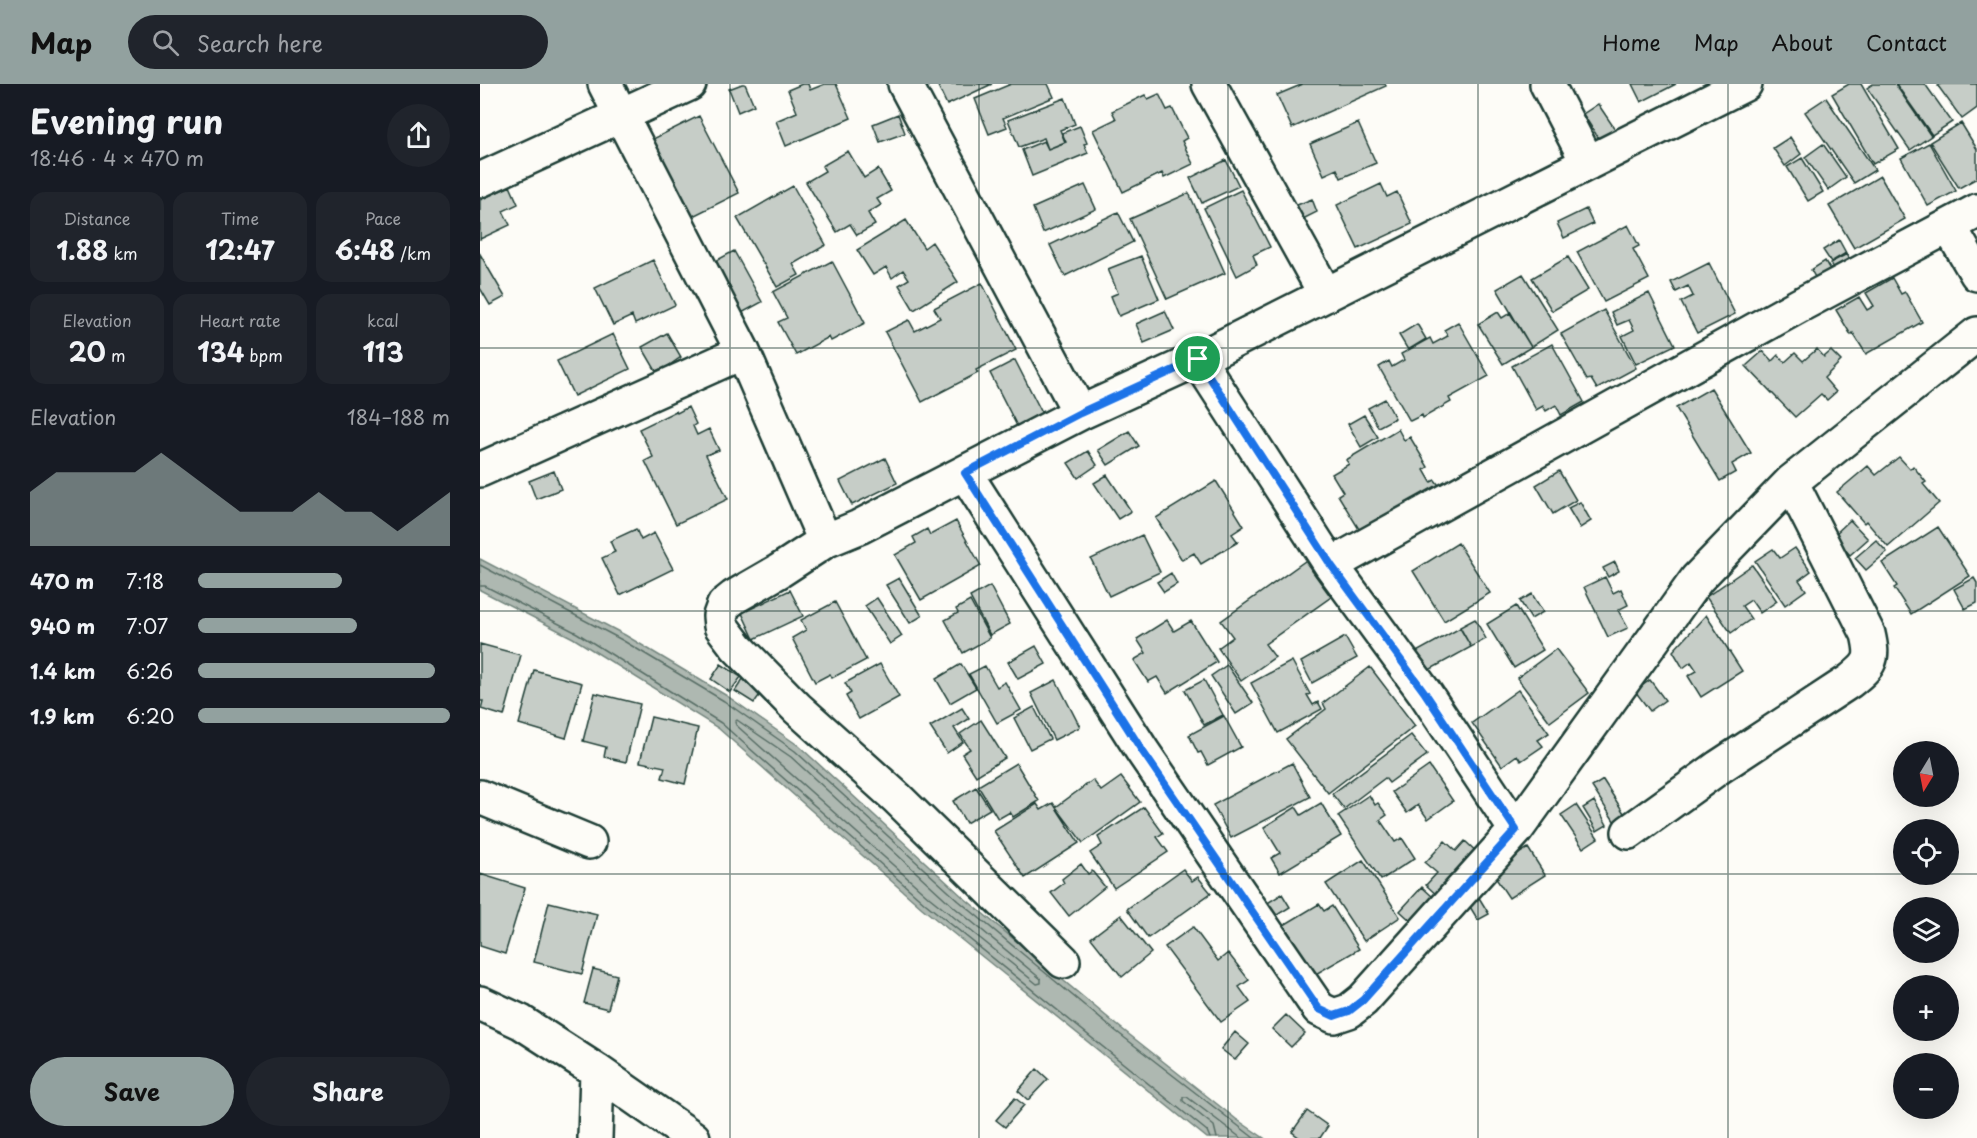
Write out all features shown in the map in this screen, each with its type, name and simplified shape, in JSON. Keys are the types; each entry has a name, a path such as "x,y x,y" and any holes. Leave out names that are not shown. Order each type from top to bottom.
{"street":[{"path":"605,84 743,352 825,542"},
{"path":"480,180 689,84"},
{"path":"905,84 1080,413"},
{"path":"1209,84 1326,295"},
{"path":"1547,84 1588,163"},
{"path":"1063,961 897,798 797,708 737,647 721,626 720,616 724,605 825,542 859,527 1080,413 1198,359 1745,84"},
{"path":"1331,565 1800,305 1963,218 1977,274"},
{"path":"965,473 1143,752 1319,1009 1334,1016 1349,1011 1363,1000 1516,830 1697,579 1791,482 1977,334"},
{"path":"480,470 743,352"},
{"path":"1198,359 1331,565 1425,693 1516,830"},
{"path":"1629,832 1719,767 1850,681 1866,668 1872,652 1868,634 1791,482"},
{"path":"480,797 589,842"},
{"path":"480,1003 521,1022 597,1071 693,1138"},
{"path":"595,1138 597,1071"}],"water":[{"path":"480,559 625,635 727,696 799,746 963,897 1112,1021 1236,1119 1264,1138 1207,1138 922,908 718,728 573,638 480,590"}],"building":[{"path":"745,84 754,105 738,112 729,89"},
{"path":"808,84 810,90 825,84 836,84 851,118 786,146 776,121 797,112 788,90"},
{"path":"937,84 992,84 947,105"},
{"path":"1011,84 1048,84 1054,97 1003,118 1007,127 989,134 975,99"},
{"path":"1303,84 1385,84 1386,86 1292,128 1277,95"},
{"path":"1632,84 1676,84 1641,102"},
{"path":"1849,84 1861,84 1899,149 1873,164 1832,94"},
{"path":"1873,84 1895,84 1931,136 1910,150 1867,88"},
{"path":"1896,84 1925,84 1952,122 1932,135"},
{"path":"1941,84 1977,84 1977,108 1962,119 1938,86"},
{"path":"1159,94 1167,110 1172,108 1187,138 1182,141 1193,164 1164,178 1162,173 1123,192 1093,130 1116,119 1112,111 1145,95 1148,99"},
{"path":"1065,98 1075,124 1060,130 1065,142 1048,149 1044,138 1019,147 1008,120"},
{"path":"1826,98 1875,170 1854,183 1805,112"},
{"path":"1598,104 1615,129 1599,139 1583,114"},
{"path":"898,114 905,133 880,142 873,124"},
{"path":"699,116 739,193 691,217 651,140"},
{"path":"1358,123 1376,163 1341,178 1337,169 1324,175 1310,144"},
{"path":"1961,123 1977,149 1977,178 1959,188 1930,142"},
{"path":"1080,126 1087,143 1084,144 1088,153 1032,176 1022,150 1044,141 1048,149 1066,142 1062,133"},
{"path":"1790,137 1801,154 1785,166 1773,148"},
{"path":"1929,143 1956,191 1928,206 1901,158"},
{"path":"1823,144 1846,177 1828,190 1805,157"},
{"path":"848,151 864,178 878,169 891,191 877,199 881,205 868,213 875,225 857,235 850,224 837,232 806,182 825,171 822,166"},
{"path":"1802,158 1823,192 1808,201 1787,167"},
{"path":"1226,160 1239,186 1202,203 1190,178"},
{"path":"1880,176 1905,219 1854,248 1829,206"},
{"path":"1381,184 1387,197 1397,192 1412,224 1358,249 1337,205"},
{"path":"1085,185 1096,209 1043,233 1033,208"},
{"path":"510,186 518,204 503,211 510,225 480,239 480,200"},
{"path":"793,186 826,245 793,264 799,275 777,287 737,218"},
{"path":"1241,190 1270,247 1253,255 1257,265 1237,276 1204,208"},
{"path":"1189,193 1225,273 1167,299 1130,219"},
{"path":"1312,199 1317,212 1303,219 1297,205"},
{"path":"1586,209 1593,224 1564,238 1557,223"},
{"path":"1118,212 1133,242 1065,276 1050,245"},
{"path":"906,220 924,248 932,242 958,282 914,310 899,285 909,279 903,270 892,278 886,267 873,275 857,250"},
{"path":"1628,225 1639,246 1633,249 1649,279 1604,302 1577,252"},
{"path":"1839,240 1846,253 1831,262 1823,250"},
{"path":"734,251 762,302 738,315 710,264"},
{"path":"480,254 505,297 490,305 480,288"},
{"path":"1847,254 1853,266 1837,275 1830,263"},
{"path":"1141,256 1159,299 1119,316 1111,296 1118,293 1108,269"},
{"path":"1568,257 1588,290 1552,311 1532,278"},
{"path":"653,260 675,305 635,324 632,316 613,325 595,288"},
{"path":"832,261 865,323 831,341 829,337 796,355 778,322 787,318 773,292"},
{"path":"1825,261 1836,280 1821,288 1811,270"},
{"path":"1709,263 1735,314 1697,333 1681,302 1693,296 1688,286 1676,292 1671,282"},
{"path":"1523,274 1558,330 1531,347 1497,289"},
{"path":"1892,278 1901,294 1905,292 1922,322 1866,354 1836,310 1859,297 1867,310 1874,306 1866,293"},
{"path":"982,283 1016,350 976,370 978,373 922,402 885,332 909,320 915,331 940,318 934,308"},
{"path":"1649,293 1675,345 1636,364 1622,336 1634,330 1629,320 1617,325 1611,312"},
{"path":"1604,310 1636,368 1597,389 1591,379 1587,380 1561,334"},
{"path":"1165,311 1174,330 1144,343 1136,324"},
{"path":"1498,312 1502,318 1510,313 1531,347 1503,364 1478,324"},
{"path":"1458,322 1489,376 1449,398 1451,402 1423,418 1422,415 1410,421 1379,367 1389,361 1392,367 1404,360 1401,354 1430,338 1433,344 1448,336 1444,330"},
{"path":"1417,324 1426,339 1408,350 1399,335"},
{"path":"667,333 681,357 661,371 660,369 656,371 642,347"},
{"path":"613,334 630,369 574,396 557,361"},
{"path":"1552,344 1584,402 1561,415 1556,405 1546,411 1543,406 1536,410 1512,366"},
{"path":"1817,349 1824,357 1831,351 1841,361 1824,378 1836,392 1827,400 1821,394 1795,417 1746,366 1763,351 1772,361 1778,355 1785,362 1795,353 1803,361"},
{"path":"1015,360 1042,413 1017,426 990,373"},
{"path":"1711,388 1751,453 1732,464 1736,472 1720,481 1676,408"},
{"path":"1385,399 1395,418 1378,427 1368,408"},
{"path":"688,407 696,424 693,426 697,435 709,429 719,450 706,455 728,499 676,524 645,461 653,457 639,429"},
{"path":"1364,415 1378,437 1361,447 1348,424"},
{"path":"1398,429 1404,440 1410,437 1428,467 1424,470 1431,482 1435,480 1441,488 1362,534 1338,495 1343,492 1332,474 1349,464 1346,460"},
{"path":"1129,431 1139,446 1108,465 1098,450"},
{"path":"1088,451 1097,465 1078,478 1068,463"},
{"path":"1899,457 1910,469 1913,466 1926,482 1923,484 1939,503 1888,547 1837,492 1868,466 1876,475"},
{"path":"885,458 897,483 852,505 840,481"},
{"path":"554,471 561,489 536,499 529,481"},
{"path":"1559,471 1576,500 1553,514 1536,485"},
{"path":"1107,475 1131,511 1118,519 1094,483"},
{"path":"1216,481 1244,526 1232,534 1238,542 1201,564 1194,553 1182,560 1156,518"},
{"path":"1580,502 1591,521 1580,528 1568,508"},
{"path":"1850,520 1868,539 1850,555 1833,536"},
{"path":"956,521 981,566 921,600 895,555 916,543 913,537 927,529 930,535"},
{"path":"1938,527 1970,576 1911,614 1894,588 1897,586 1882,563"},
{"path":"636,529 641,540 654,533 673,569 620,595 602,558 615,552 610,541"},
{"path":"1142,535 1160,572 1109,596 1091,559"},
{"path":"1876,540 1887,552 1866,570 1855,558"},
{"path":"1458,543 1490,593 1444,621 1413,571"},
{"path":"1795,548 1811,571 1799,580 1806,590 1785,605 1755,561 1773,549 1780,558"},
{"path":"1305,561 1331,597 1265,644 1275,657 1241,681 1218,648 1233,637 1221,621"},
{"path":"1615,562 1619,571 1608,577 1603,568"},
{"path":"1752,565 1777,601 1760,613 1751,600 1742,606 1751,619 1731,633 1706,597"},
{"path":"1171,573 1177,584 1164,592 1157,582"},
{"path":"1605,577 1613,593 1621,589 1628,605 1618,610 1628,628 1608,637 1584,587"},
{"path":"899,578 922,616 910,623 886,585"},
{"path":"1974,578 1977,583 1977,603 1965,609 1954,589"},
{"path":"990,586 1010,624 990,635 970,597"},
{"path":"790,590 803,616 754,639 742,613"},
{"path":"1532,594 1543,612 1531,619 1520,601"},
{"path":"877,598 902,636 890,644 865,606"},
{"path":"970,601 990,638 963,653 945,620 958,613 956,609"},
{"path":"835,602 866,660 832,678 830,674 815,682 792,638 806,630 801,620"},
{"path":"1516,606 1543,650 1514,668 1487,624"},
{"path":"1706,615 1742,671 1701,697 1688,676 1697,671 1691,662 1683,668 1673,651"},
{"path":"1475,619 1486,639 1471,647 1460,627"},
{"path":"1167,620 1174,631 1191,621 1217,662 1167,693 1157,677 1148,682 1134,660 1146,653 1137,639"},
{"path":"1460,628 1471,647 1422,674 1411,655"},
{"path":"1345,637 1357,658 1312,683 1301,662"},
{"path":"480,644 521,655 504,716 481,709 483,701 480,701"},
{"path":"1036,646 1046,664 1018,679 1008,662"},
{"path":"1556,649 1589,693 1550,722 1517,678"},
{"path":"1292,661 1310,694 1307,695 1313,705 1318,702 1322,709 1278,733 1251,683"},
{"path":"721,664 741,677 730,692 711,679"},
{"path":"880,664 899,697 859,719 846,696 851,693 845,683"},
{"path":"961,664 976,688 950,703 936,679"},
{"path":"1227,665 1253,703 1236,714 1211,676"},
{"path":"985,666 997,687 1005,682 1021,710 997,723 969,674"},
{"path":"1370,667 1415,726 1328,793 1286,739 1326,709 1323,703"},
{"path":"534,670 582,683 566,738 519,724"},
{"path":"745,676 764,689 754,703 735,691"},
{"path":"1056,680 1080,727 1054,740 1031,693"},
{"path":"1204,680 1223,715 1204,725 1185,690"},
{"path":"1650,680 1665,700 1650,711 1635,691"},
{"path":"1518,690 1549,733 1538,740 1543,746 1521,761 1517,755 1502,766 1472,723"},
{"path":"595,693 640,704 626,762 604,757 606,747 583,741"},
{"path":"1034,707 1050,739 1030,749 1014,718"},
{"path":"962,708 969,719 954,728 963,742 947,753 930,727"},
{"path":"1224,716 1241,747 1208,765 1201,752 1198,753 1189,735"},
{"path":"651,717 698,728 685,784 662,778 665,767 640,762"},
{"path":"981,720 1005,758 976,776 962,754 970,749 960,734"},
{"path":"1411,735 1427,755 1389,783 1385,778 1344,809 1332,794"},
{"path":"1016,763 1039,801 1013,817 1010,812 998,819 978,786"},
{"path":"1292,763 1310,797 1231,838 1213,805"},
{"path":"1429,766 1453,801 1428,819 1418,805 1407,813 1392,792"},
{"path":"1121,777 1140,802 1083,843 1056,807 1093,780 1101,791"},
{"path":"1603,780 1629,821 1618,827 1592,787"},
{"path":"976,787 990,809 966,823 953,801"},
{"path":"1369,795 1375,805 1378,803 1387,815 1380,820 1395,842 1402,838 1415,858 1381,880 1338,816"},
{"path":"1594,801 1607,825 1597,831 1583,808"},
{"path":"1053,803 1079,843 1025,878 994,831 1037,804 1041,810"},
{"path":"1321,803 1341,836 1280,873 1271,858 1280,853 1264,827 1296,807 1301,815"},
{"path":"1576,805 1598,838 1583,848 1561,815"},
{"path":"1144,807 1163,833 1157,837 1168,852 1114,888 1090,853 1102,845 1098,837"},
{"path":"1445,841 1456,851 1465,841 1480,855 1441,899 1426,885 1437,873 1425,863"},
{"path":"1528,848 1545,875 1509,898 1491,871"},
{"path":"1363,860 1400,917 1364,941 1326,884"},
{"path":"1081,864 1088,874 1092,871 1105,887 1069,916 1051,893 1064,883 1062,879"},
{"path":"1183,869 1192,881 1198,877 1211,893 1148,938 1127,909"},
{"path":"480,874 525,888 505,954 480,946"},
{"path":"1422,887 1444,907 1422,931 1400,911"},
{"path":"1475,891 1489,914 1478,920 1464,897"},
{"path":"1282,894 1290,907 1269,920 1261,907"},
{"path":"549,902 597,914 582,974 534,962"},
{"path":"1319,904 1324,911 1332,906 1359,949 1314,975 1284,925"},
{"path":"1121,915 1151,953 1122,977 1091,938"},
{"path":"1193,927 1218,961 1228,953 1249,980 1239,987 1250,1002 1221,1022 1165,947"},
{"path":"593,969 617,975 608,1009 584,1003"},
{"path":"1286,1015 1305,1033 1291,1047 1272,1029"},
{"path":"1235,1032 1249,1044 1235,1060 1221,1049"},
{"path":"1037,1069 1048,1079 1028,1100 1018,1091"},
{"path":"1015,1098 1024,1105 1005,1127 996,1120"},
{"path":"1307,1111 1328,1126 1320,1138 1300,1138 1292,1132"}],"route":[{"path":"1198,359 1331,565 1425,693 1516,830 1363,1000 1349,1011 1334,1016 1319,1009 1143,752 965,473 1080,413 1198,359"}]}
